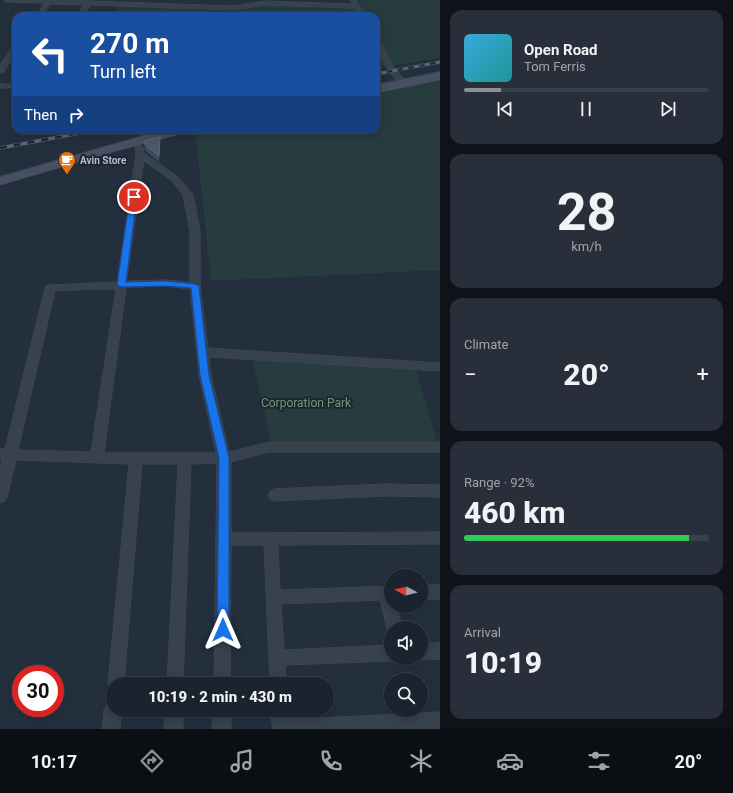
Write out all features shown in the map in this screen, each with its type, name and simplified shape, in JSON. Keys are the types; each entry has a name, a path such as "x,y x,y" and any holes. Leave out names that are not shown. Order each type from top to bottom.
{"main road":[{"path":"380,88 440,76"},
{"path":"0,174 113,141 138,139 161,134"},
{"path":"0,181 118,147 138,139"}],"street":[{"path":"6,0 87,4 120,3 157,9 233,8 265,3 355,3 361,12"},
{"path":"41,12 48,1"},
{"path":"83,12 87,4"},
{"path":"380,49 390,69 400,79"},
{"path":"0,71 12,54"},
{"path":"0,86 12,86"},
{"path":"97,458 140,154 138,139"},
{"path":"140,154 175,179 188,194 195,231 195,286 202,352 205,375 224,458 222,677"},
{"path":"0,497 5,454 50,288 166,283 195,286"},
{"path":"202,352 440,367"},
{"path":"5,454 136,459 224,458 269,447 440,447"},
{"path":"175,677 185,458"},
{"path":"117,677 136,459"},
{"path":"276,495 378,490 440,490"},
{"path":"223,539 272,540 440,538"},
{"path":"272,540 273,597 277,677"},
{"path":"428,592 440,592"},
{"path":"273,597 384,593"},
{"path":"428,652 440,651"},
{"path":"276,658 384,653"},
{"path":"111,729 112,717"},
{"path":"174,717 174,729"},
{"path":"222,717 222,729"},
{"path":"280,717 281,727 300,728 440,721"}],"green space":[{"path":"359,0 440,0 440,58 380,67 380,12 117,12 119,6 233,11 264,5 362,7"},
{"path":"440,80 440,270 211,281 195,134 380,134 380,92"},
{"name":"Corporation Park","path":"252,359 416,370 437,441 272,444"}],"building":[{"path":"160,137 159,156 145,144 144,141"}],"railway":[{"path":"380,73 440,62"},
{"path":"0,148 75,134"}],"place":[{"name":"Avin Store","path":"67,175"}],"route":[{"path":"134,197 121,285 166,283 195,286 205,375 224,458 223,630"}]}
